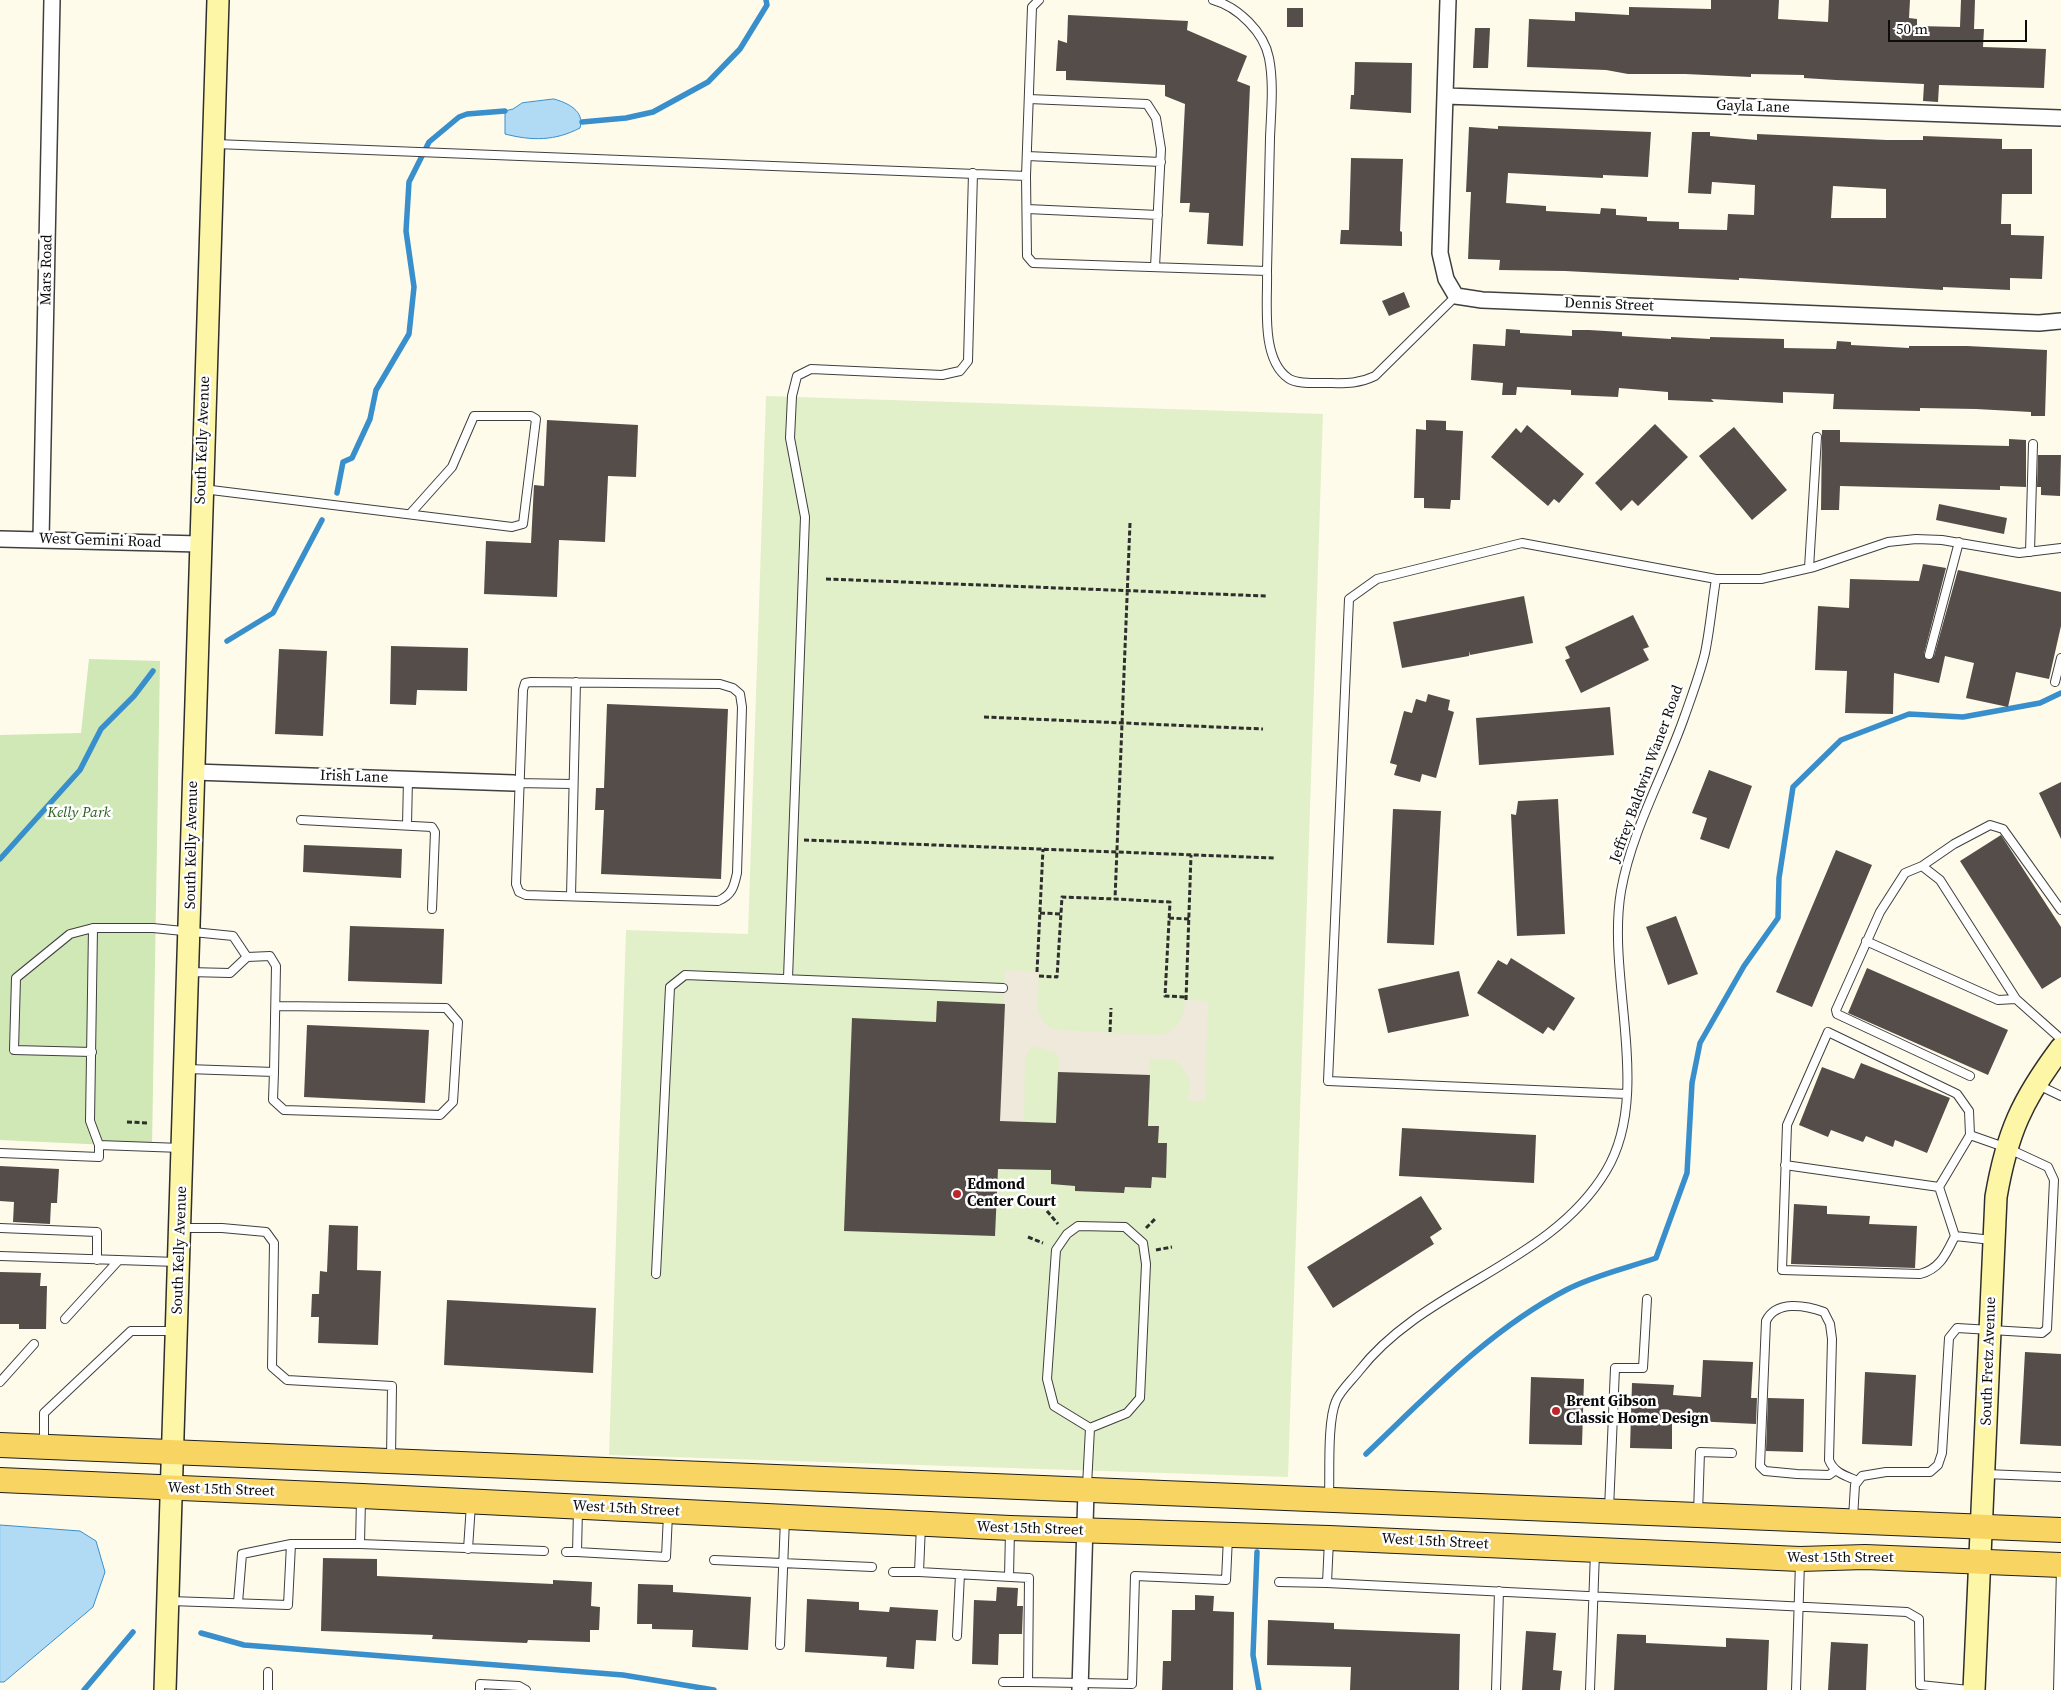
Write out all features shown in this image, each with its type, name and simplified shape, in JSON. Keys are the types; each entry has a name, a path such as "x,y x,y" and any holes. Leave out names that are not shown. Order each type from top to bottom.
{"main road":[{"name":"South Kelly Avenue","path":"165,1690 186,1069 200,544 218,0"},
{"name":"South Fretz Avenue","path":"1974,1690 1996,1197 2007,1148 2019,1112 2034,1084 2061,1048"},
{"path":"0,1444 391,1459 1086,1491 1329,1499 2061,1530"},
{"name":"West 15th Street","path":"0,1480 1010,1528 1329,1538 1800,1559 1865,1557 2061,1566"}],"street":[{"name":"Mars Road","path":"41,539 52,0"},
{"path":"1448,0 1440,253 1446,279 1456,296"},
{"name":"Gayla Lane","path":"1446,96 2061,118"},
{"name":"Dennis Street","path":"1456,296 1482,300 2029,323 2061,321"},
{"name":"West Gemini Road","path":"0,539 200,544"},
{"name":"Irish Lane","path":"194,772 517,783"},
{"path":"1080,1687 1086,1491"}],"lane":[{"path":"1039,0 1032,7 1026,176 1027,256 1034,263 1267,271"},
{"path":"1213,0 1224,3 1243,17 1260,36 1269,57 1272,99 1267,271 1269,348 1277,366 1289,379 1308,383 1360,384 1375,376 1456,296"},
{"path":"1029,99 1147,104 1156,118 1160,130 1161,162 1155,268"},
{"path":"214,144 1026,176"},
{"path":"1027,156 1161,162"},
{"path":"788,978 805,517 790,438 792,396 797,376 811,369 942,375 960,371 968,361 973,173"},
{"path":"1027,209 1158,215"},
{"path":"202,488 512,527 523,524 536,419 531,416 474,416 452,467 410,514"},
{"path":"1809,568 1817,437"},
{"path":"2030,552 2033,444"},
{"path":"1626,1094 1328,1081 1349,599 1377,579 1522,543 1716,579 1762,578 1809,568 1888,542 1916,539 1959,542 2019,553 2061,548"},
{"path":"1929,656 1959,542"},
{"name":"Jeffrey Baldwin Waner Road","path":"1329,1499 1330,1435 1336,1401 1370,1357 1432,1305 1533,1244 1580,1208 1607,1170 1624,1132 1628,1076 1617,938 1621,891 1631,851 1685,715 1705,654 1716,579"},
{"path":"2055,682 2061,658"},
{"path":"571,896 576,682"},
{"path":"576,682 720,684 733,688 740,694 742,707 737,873 734,887 728,897 718,901 526,895 519,892 516,884 517,783 525,683 576,682"},
{"path":"407,825 408,779"},
{"path":"517,783 574,784"},
{"path":"301,820 407,825 432,827 435,829 432,909"},
{"path":"1970,1076 1837,1014 1836,1006 1880,912 1905,873 1922,866 1954,844 1990,825 2003,829 2061,910"},
{"path":"1922,866 1940,880 2016,999 2061,1039"},
{"path":"0,1153 99,1157 99,1144 90,1121 93,928"},
{"path":"92,1052 14,1050 16,978 70,934 93,928 153,928 233,936 247,957"},
{"path":"1866,941 1998,1000 2016,999"},
{"path":"188,972 230,973 247,957 270,956 276,966 273,1100 284,1110 440,1115 453,1102 458,1022 446,1008 276,1006"},
{"path":"656,1274 670,987 685,975 1003,988"},
{"path":"1828,1032 1957,1094 1969,1111 1970,1135 1939,1187 1955,1236 1947,1253 1933,1271 1920,1274 1782,1270 1785,1165 1786,1125 1828,1032"},
{"path":"186,1069 274,1072"},
{"path":"2034,1084 2061,1096"},
{"path":"1853,1521 1855,1485 1862,1476 1886,1472 1930,1472 1938,1465 1942,1453 1950,1338 1956,1328 2042,1333 2047,1329 2054,1180 2048,1167 2007,1148 1970,1135"},
{"path":"99,1144 183,1148"},
{"path":"1785,1165 1939,1187"},
{"path":"1078,1226 1125,1227 1143,1243 1146,1264 1140,1398 1127,1413 1090,1428 1054,1406 1047,1380 1056,1250 1067,1234 1078,1226"},
{"path":"0,1228 97,1232 97,1260"},
{"path":"180,1228 222,1228 266,1232 274,1243 272,1367 287,1380 392,1386 391,1459"},
{"path":"1955,1236 1994,1240"},
{"path":"0,1256 179,1262"},
{"path":"65,1319 118,1260"},
{"path":"1609,1511 1615,1368 1643,1368 1647,1299"},
{"path":"1836,1470 1829,1475 1797,1474 1765,1471 1760,1466 1766,1321 1770,1312 1780,1307 1812,1307 1824,1312 1830,1324 1832,1339 1829,1460 1836,1470 1858,1481"},
{"path":"44,1446 44,1413 131,1330 177,1332"},
{"path":"0,1382 34,1344"},
{"path":"1086,1491 1090,1428"},
{"path":"1698,1514 1700,1452 1732,1453"},
{"path":"1985,1474 2061,1477"},
{"path":"360,1544 362,1496"},
{"path":"468,1549 471,1501"},
{"path":"577,1552 578,1507"},
{"path":"566,1552 666,1557 668,1511"},
{"path":"780,1645 786,1517"},
{"path":"919,1572 921,1524"},
{"path":"1009,1577 1010,1528"},
{"path":"1003,1682 1028,1682 1080,1687 1132,1684 1135,1576 1226,1580 1228,1535"},
{"path":"1327,1583 1329,1538"},
{"path":"168,1601 288,1605 291,1544"},
{"path":"238,1603 242,1554 291,1544 360,1544 544,1551"},
{"path":"1590,1690 1595,1550"},
{"path":"1796,1690 1800,1559"},
{"path":"714,1560 872,1567"},
{"path":"2058,1690 2061,1566"},
{"path":"893,1572 1028,1578 1028,1682"},
{"path":"957,1636 960,1574"},
{"path":"1278,1582 1594,1595 1907,1612 1919,1619 1920,1685 1968,1690"},
{"path":"1496,1690 1499,1591"},
{"path":"268,1672 268,1690"},
{"path":"480,1690 480,1684 519,1686 526,1690"}],"path":[{"path":"1115,899 1130,523"},
{"path":"826,579 1266,596"},
{"path":"984,717 1263,729"},
{"path":"794,840 1274,858"},
{"path":"1037,972 1043,849"},
{"path":"1039,976 1057,977 1062,897 1170,902 1165,996 1186,998 1191,855"},
{"path":"1040,913 1061,914"},
{"path":"1169,918 1189,920"},
{"path":"1110,1032 1111,1008"},
{"path":"127,1122 148,1123"},
{"path":"1047,1210 1058,1224"},
{"path":"1146,1228 1156,1218"},
{"path":"1028,1237 1044,1243"},
{"path":"1155,1250 1172,1247"}],"green space":[{"name":"Edmond Center Court","path":"766,396 1323,414 1288,1477 609,1455 626,930 748,934"},
{"name":"Kelly Park","path":"89,659 160,661 152,1147 0,1140 0,735 81,733"}],"shaded area":[{"path":"1005,970 1039,972 1037,1007 1044,1022 1051,1028 1058,1030 1159,1035 1170,1031 1178,1024 1184,1012 1185,1000 1208,1001 1205,1102 1188,1101 1190,1081 1180,1064 1173,1060 1150,1059 1150,1075 1059,1072 1057,1054 1039,1047 1031,1048 1025,1059 1024,1122 1000,1121"}],"water":[{"path":"554,99 570,105 578,112 581,122 580,128 562,135 534,139 505,134 505,111 513,109 522,103"},
{"path":"0,1525 80,1531 96,1541 105,1572 93,1607 4,1682 0,1682"}],"building":[{"path":"1711,0 1779,0 1778,19 1828,22 1829,0 1910,0 1909,18 1917,19 1917,26 1960,27 1961,0 1975,0 1974,29 1984,29 1983,47 2046,49 2044,88 1939,85 1938,102 1923,101 1924,84 1804,78 1804,75 1751,74 1751,77 1628,74 1606,70 1527,67 1529,19 1575,21 1575,12 1629,15 1629,7 1711,9"},
{"path":"1287,8 1303,8 1303,27 1287,27"},
{"path":"1068,15 1188,21 1187,30 1247,56 1237,81 1250,86 1243,246 1207,244 1209,213 1189,212 1190,203 1180,203 1185,104 1165,96 1165,85 1066,80 1066,71 1056,71 1058,40 1067,43"},
{"path":"1475,28 1490,28 1488,68 1473,68"},
{"path":"1355,62 1412,63 1411,113 1350,109 1351,95 1354,95"},
{"path":"1498,126 1651,132 1648,177 1603,175 1603,178 1508,173 1506,203 1546,206 1546,211 1600,214 1601,208 1616,209 1616,215 1647,217 1647,221 1679,222 1679,229 1727,230 1728,214 1754,215 1755,185 1712,182 1711,194 1688,193 1692,132 1710,132 1710,136 1757,140 1757,134 1887,140 1923,140 1923,136 2002,139 2002,149 2032,149 2032,194 2002,194 2001,224 2011,224 2011,235 2044,236 2042,279 2010,278 2010,290 1943,287 1943,290 1739,278 1739,280 1565,271 1499,270 1500,260 1468,259 1471,192 1466,192 1469,127 1498,129","holes":["1833,186 1886,189 1886,218 1831,218"]},
{"path":"1351,158 1403,159 1400,231 1402,232 1402,246 1340,244 1341,230 1349,230"},
{"path":"1404,292 1410,307 1389,316 1382,301"},
{"path":"1506,329 1520,330 1520,333 1572,336 1572,330 1589,330 1622,332 1622,336 1671,339 1671,337 1710,339 1710,337 1784,339 1784,348 1836,349 1837,341 1851,342 1851,345 1909,348 1909,346 1967,346 2047,350 2045,416 2031,416 2031,412 1976,409 1920,408 1920,411 1833,409 1834,394 1783,392 1783,403 1711,399 1714,402 1668,400 1668,392 1619,388 1618,397 1571,395 1571,390 1517,387 1516,395 1502,395 1503,383 1471,380 1473,344 1505,346"},
{"path":"547,420 638,425 636,477 608,476 605,542 559,540 557,597 484,594 486,541 531,543 534,485 544,486"},
{"path":"1426,420 1446,421 1446,430 1463,431 1460,500 1451,500 1450,509 1424,508 1424,498 1414,498 1416,429 1426,430"},
{"path":"1655,424 1688,457 1638,506 1632,500 1621,511 1595,483"},
{"path":"1527,425 1584,474 1559,503 1554,499 1548,506 1491,457 1516,428 1521,433"},
{"path":"1734,427 1787,490 1752,520 1699,456"},
{"path":"1822,430 1840,430 1840,442 2009,446 2009,439 2026,440 2026,487 2000,486 2000,490 1840,486 1839,510 1821,510"},
{"path":"2038,455 2061,455 2060,496 2041,495 2041,487 2037,487"},
{"path":"1939,504 2007,518 2004,534 1936,520"},
{"path":"1923,564 1946,568 1924,654 1928,660 1934,656 1958,570 2061,592 2061,626 2049,679 2016,672 2008,707 1966,698 1974,663 1945,656 1939,683 1894,673 1893,714 1845,713 1847,671 1815,670 1818,606 1849,608 1850,579 1919,581"},
{"path":"1524,596 1533,643 1470,655 1470,651 1469,656 1402,668 1393,622"},
{"path":"1633,615 1649,647 1643,649 1649,660 1581,693 1565,660 1570,658 1565,647"},
{"path":"391,646 468,648 467,691 417,690 416,705 390,704"},
{"path":"279,649 327,651 323,736 275,734"},
{"path":"1428,694 1450,700 1448,710 1454,712 1436,778 1422,774 1420,782 1394,775 1397,765 1390,763 1404,711 1412,713 1416,699 1426,702"},
{"path":"607,704 728,709 721,879 601,874 604,810 595,810 596,788 604,788"},
{"path":"1610,707 1614,755 1479,765 1476,718"},
{"path":"1709,770 1752,786 1729,849 1700,839 1707,818 1692,813"},
{"path":"2061,782 2061,839 2039,793"},
{"path":"1558,799 1565,934 1517,936 1511,814 1516,815 1518,801"},
{"path":"1393,809 1441,811 1434,945 1387,943"},
{"path":"2001,835 2061,927 2061,977 2042,989 1960,861"},
{"path":"304,845 402,849 401,878 303,872"},
{"path":"1836,850 1872,865 1812,1007 1776,992"},
{"path":"1676,916 1698,974 1668,985 1646,927"},
{"path":"350,926 444,929 442,984 348,981"},
{"path":"1511,958 1575,998 1554,1031 1548,1027 1543,1034 1477,993 1498,960 1507,965"},
{"path":"1867,968 2008,1030 1988,1075 1848,1013"},
{"path":"1459,971 1469,1016 1388,1033 1378,989"},
{"path":"937,1001 1005,1004 1000,1121 1056,1123 1058,1072 1150,1075 1148,1126 1159,1126 1158,1143 1167,1143 1166,1178 1152,1177 1151,1188 1125,1187 1124,1193 1075,1191 1075,1186 1051,1184 1051,1170 998,1169 995,1236 844,1231 852,1018 936,1022"},
{"path":"307,1025 429,1030 425,1103 304,1097"},
{"path":"1861,1063 1950,1098 1927,1153 1895,1140 1893,1147 1866,1136 1863,1142 1831,1130 1828,1137 1799,1125 1822,1067 1854,1079"},
{"path":"1402,1128 1536,1135 1534,1183 1399,1176"},
{"path":"0,1166 59,1169 57,1203 51,1203 50,1224 13,1222 14,1202 0,1201"},
{"path":"1421,1196 1442,1229 1430,1237 1434,1244 1333,1308 1307,1267"},
{"path":"1794,1204 1827,1206 1827,1214 1870,1216 1869,1224 1917,1226 1915,1268 1791,1264"},
{"path":"329,1225 358,1226 357,1270 381,1271 378,1345 318,1343 319,1317 311,1317 312,1294 319,1294 320,1271 327,1272"},
{"path":"0,1272 41,1273 40,1286 47,1286 46,1329 19,1329 19,1324 0,1324"},
{"path":"447,1300 596,1308 593,1373 444,1365"},
{"path":"2025,1352 2061,1354 2061,1446 2020,1444"},
{"path":"1703,1360 1753,1362 1751,1398 1757,1398 1756,1424 1672,1420 1672,1449 1630,1448 1632,1383 1674,1385 1673,1395 1701,1397"},
{"path":"1865,1372 1916,1375 1912,1446 1862,1444"},
{"name":"Brent Gibson Classic Home Design","path":"1531,1377 1584,1379 1582,1445 1529,1444"},
{"path":"1768,1398 1804,1399 1803,1452 1766,1451"},
{"path":"323,1558 377,1559 377,1576 553,1584 553,1580 592,1582 591,1606 600,1607 599,1630 590,1630 590,1642 528,1640 527,1643 432,1639 433,1635 321,1631"},
{"path":"638,1584 673,1585 673,1592 751,1597 748,1650 692,1647 693,1630 652,1629 652,1624 637,1624"},
{"path":"997,1587 1018,1588 1017,1606 1023,1606 1022,1634 999,1634 998,1665 972,1664 974,1600 996,1601"},
{"path":"1195,1595 1214,1596 1213,1611 1234,1612 1233,1690 1162,1690 1163,1661 1171,1661 1172,1610 1195,1610"},
{"path":"807,1599 859,1602 859,1610 889,1612 890,1607 938,1610 936,1641 916,1640 914,1669 886,1667 887,1657 805,1652"},
{"path":"1268,1620 1334,1623 1334,1629 1460,1634 1459,1690 1350,1690 1351,1667 1267,1665"},
{"path":"1526,1631 1556,1633 1553,1670 1562,1671 1560,1690 1522,1690"},
{"path":"1617,1634 1646,1635 1646,1643 1726,1647 1726,1638 1769,1640 1767,1690 1614,1690"},
{"path":"1831,1642 1868,1644 1866,1690 1828,1690"}],"waterway":[{"path":"582,122 626,118 653,112 708,82 740,49 767,5 766,0"},
{"path":"337,493 343,462 352,458 370,419 376,390 409,334 414,287 406,231 409,182 429,142 459,117 467,114 505,111"},
{"path":"227,641 273,613 322,520"},
{"path":"0,859 80,770 101,729 134,696 153,671"},
{"path":"1366,1454 1460,1365 1511,1324 1538,1306 1576,1285 1656,1258 1687,1173 1692,1083 1700,1043 1744,966 1778,918 1779,878 1793,787 1841,740 1909,714 1963,717 2040,703 2061,693"},
{"path":"1257,1552 1253,1655 1259,1690"},
{"path":"84,1690 133,1632"},
{"path":"201,1633 244,1645 623,1675 714,1690"}],"place":[{"name":"Edmond Center Court","path":"957,1194"},
{"name":"Brent Gibson Classic Home Design","path":"1556,1411"}]}
